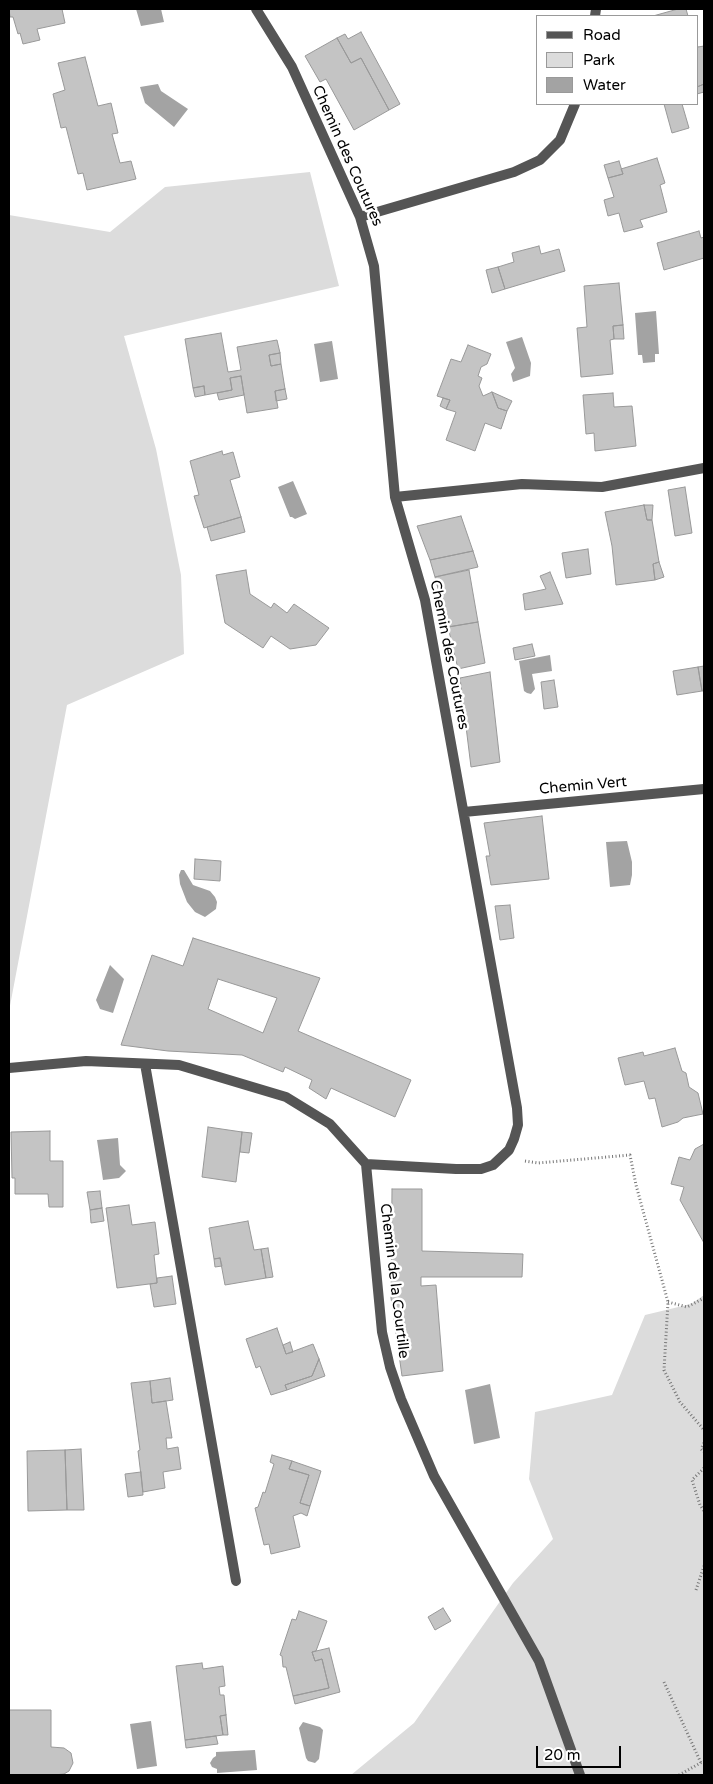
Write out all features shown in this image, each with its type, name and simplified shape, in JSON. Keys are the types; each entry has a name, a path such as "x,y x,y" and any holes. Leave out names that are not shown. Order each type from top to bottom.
{"street":[{"name":"Chemin des Coutures","path":"256,9 292,67 360,216 374,266 395,497 425,600 517,1108 518,1125 514,1139 509,1150 502,1158"},
{"path":"360,216 514,172 540,160 560,140 575,105"},
{"path":"395,497 522,484 602,487 704,468"},
{"name":"Chemin Vert","path":"464,812 704,789"},
{"path":"9,1068 86,1061 179,1066 286,1097 330,1124 366,1164 481,1169 493,1165 502,1158"},
{"path":"144,1064 236,1581"},
{"name":"Chemin de la Courtille","path":"366,1164 382,1332 390,1367 401,1399 434,1476 539,1660 580,1775"}],"path":[{"path":"502,1158 538,1163 630,1155 636,1185 668,1302 664,1370 680,1402 704,1430"},
{"path":"668,1302 687,1307 704,1298"},
{"path":"704,1443 700,1450 704,1452"},
{"path":"704,1468 692,1480 700,1505 704,1510"},
{"path":"696,1590 704,1566"},
{"path":"664,1682 703,1762 680,1775"}],"green space":[{"path":"310,172 339,286 124,336 156,449 181,575 184,654 67,705 9,1011 9,215 110,232 165,187"},
{"path":"704,1295 704,1775 351,1775 414,1723 513,1583 553,1539 529,1479 535,1412 612,1395 645,1315 691,1304"}],"water":[{"path":"136,9 161,9 164,22 141,26"},
{"path":"158,84 161,91 188,109 174,127 145,103 140,87"},
{"path":"656,311 659,354 655,354 655,362 643,363 642,355 638,355 635,313"},
{"path":"522,337 531,363 530,376 513,382 511,374 515,368 506,342"},
{"path":"332,341 338,379 320,382 314,344"},
{"path":"293,481 307,514 295,519 290,517 278,487"},
{"path":"550,655 552,671 532,674 535,689 531,694 527,693 524,691 519,661"},
{"path":"627,841 632,862 630,885 610,887 606,842"},
{"path":"181,870 184,870 193,885 210,891 215,897 217,902 216,909 205,917 195,912 187,902 180,884 179,875"},
{"path":"110,965 124,979 113,1013 100,1009 96,1000"},
{"path":"118,1138 120,1165 126,1171 119,1178 103,1180 97,1140"},
{"path":"490,1384 500,1438 474,1444 465,1390"},
{"path":"151,1721 157,1766 137,1769 130,1724"},
{"path":"303,1722 320,1727 323,1730 319,1759 315,1763 308,1761 306,1758 299,1728"},
{"path":"255,1750 257,1770 217,1773 217,1769 212,1767 210,1763 216,1756 216,1752"}],"building":[{"path":"9,9 62,9 65,23 37,29 40,40 23,44 13,17 10,17"},
{"path":"678,9 686,9 688,15 657,15"},
{"path":"361,32 400,104 389,110 361,58 351,63 337,38 345,34 348,39"},
{"path":"337,38 351,63 361,58 389,110 354,130 326,79 320,82 305,56"},
{"path":"704,46 704,84 698,87 698,47"},
{"path":"85,57 98,106 111,103 118,133 112,134 120,163 131,161 136,179 87,190 83,173 78,174 66,127 61,128 53,94 65,90 58,63"},
{"path":"704,84 704,92 698,94 698,87"},
{"path":"664,105 682,105 689,128 672,133"},
{"path":"657,158 665,183 660,185 667,212 640,220 643,227 624,232 619,213 608,216 604,200 614,197 608,178 623,174 621,169"},
{"path":"619,161 623,174 608,178 604,165"},
{"path":"699,231 701,238 704,237 704,258 664,270 657,243"},
{"path":"539,246 541,254 559,249 565,271 505,289 498,267 514,262 512,253"},
{"path":"498,267 505,289 492,293 486,270"},
{"path":"619,283 623,325 613,326 614,339 610,340 613,374 581,377 577,328 587,327 584,286"},
{"path":"623,325 624,339 614,339 613,326"},
{"path":"221,333 228,372 241,370 237,347 277,340 280,353 269,355 271,366 281,364 285,389 275,391 278,408 247,413 241,376 230,378 232,390 205,395 204,386 193,388 185,339"},
{"path":"468,345 491,354 487,364 481,367 478,376 482,378 479,386 483,396 492,392 498,408 507,411 501,429 485,423 475,451 446,440 456,412 446,409 450,400 437,396 451,359 461,362"},
{"path":"280,353 281,364 271,366 269,355"},
{"path":"241,376 244,395 219,400 217,393 232,390 230,378"},
{"path":"204,386 205,395 195,397 193,388"},
{"path":"285,389 287,399 276,401 275,391"},
{"path":"492,392 512,401 507,411 498,408"},
{"path":"613,393 614,407 632,406 636,446 595,451 594,433 586,434 583,395"},
{"path":"443,398 450,400 446,409 440,406"},
{"path":"222,451 223,455 233,452 240,477 230,480 241,517 204,528 194,496 199,495 190,461"},
{"path":"685,487 692,533 675,536 668,490"},
{"path":"644,505 653,505 652,520 647,520"},
{"path":"644,505 647,520 652,520 659,562 653,564 655,580 616,585 612,546 605,512"},
{"path":"461,516 473,551 430,560 417,526"},
{"path":"241,517 245,532 211,541 207,527"},
{"path":"588,549 591,574 566,578 562,553"},
{"path":"473,551 478,567 435,577 430,560"},
{"path":"659,562 664,577 655,580 653,564"},
{"path":"246,570 250,594 271,608 274,603 287,613 294,604 329,628 316,645 290,649 271,636 263,648 225,623 216,575"},
{"path":"469,570 478,622 448,627 435,577"},
{"path":"550,572 563,604 525,610 523,594 546,589 540,576"},
{"path":"478,622 485,663 458,669 448,627"},
{"path":"532,644 535,656 515,660 513,648"},
{"path":"704,666 704,691 702,691 698,667"},
{"path":"698,667 702,691 677,695 673,671"},
{"path":"490,672 500,762 471,767 460,678"},
{"path":"554,680 558,707 544,709 541,682"},
{"path":"542,816 549,879 491,885 486,856 490,856 484,823"},
{"path":"195,859 221,861 220,881 194,879"},
{"path":"510,905 514,938 500,940 495,906"},
{"path":"193,938 320,978 298,1031 411,1080 395,1117 331,1088 326,1099 309,1088 312,1080 285,1067 283,1072 242,1055 168,1051 121,1045 152,955 183,966","holes":["218,979 277,998 263,1033 208,1009"]},
{"path":"675,1048 682,1071 686,1073 689,1087 698,1093 703,1114 683,1118 678,1122 662,1127 655,1098 649,1099 644,1081 625,1085 618,1058 643,1052 644,1056"},
{"path":"208,1127 242,1132 236,1182 202,1177"},
{"path":"50,1131 50,1161 63,1161 63,1207 49,1207 48,1194 15,1194 15,1178 12,1178 11,1132"},
{"path":"242,1132 252,1133 249,1153 240,1152"},
{"path":"704,1144 704,1243 680,1200 684,1187 671,1184 679,1157 690,1160 695,1149"},
{"path":"392,1189 422,1189 422,1251 523,1254 522,1277 421,1277 421,1286 436,1285 443,1371 402,1376 391,1298"},
{"path":"100,1191 102,1208 90,1210 87,1192"},
{"path":"129,1205 132,1225 155,1222 159,1254 154,1255 157,1283 117,1288 106,1208"},
{"path":"102,1208 104,1221 91,1223 90,1210"},
{"path":"248,1221 254,1250 261,1249 266,1278 225,1285 220,1258 214,1259 209,1228"},
{"path":"268,1248 273,1277 266,1278 261,1249"},
{"path":"220,1258 222,1266 215,1267 214,1259"},
{"path":"172,1276 176,1304 154,1307 150,1284 157,1283 157,1278"},
{"path":"277,1328 286,1354 313,1344 319,1359 312,1376 285,1385 287,1390 271,1395 260,1366 256,1368 246,1339"},
{"path":"290,1342 293,1352 286,1354 283,1345"},
{"path":"319,1359 325,1376 287,1390 285,1385 312,1376"},
{"path":"170,1378 173,1400 152,1403 150,1381"},
{"path":"150,1381 152,1403 166,1401 172,1438 166,1438 167,1449 178,1447 181,1469 163,1472 165,1488 143,1492 138,1451 140,1450 131,1383"},
{"path":"81,1449 84,1510 67,1510 65,1450"},
{"path":"65,1450 67,1510 28,1511 27,1451"},
{"path":"272,1455 292,1461 289,1469 309,1475 300,1503 310,1506 307,1516 301,1513 293,1516 300,1547 271,1554 269,1544 264,1545 255,1508 258,1507 263,1492 265,1493 274,1464 270,1462"},
{"path":"292,1461 321,1471 310,1506 300,1503 309,1475 289,1469"},
{"path":"141,1472 143,1495 128,1497 125,1474"},
{"path":"443,1608 451,1621 435,1630 428,1617"},
{"path":"299,1611 327,1621 316,1651 312,1652 315,1661 322,1659 329,1688 293,1696 286,1667 283,1667 282,1656 280,1655 292,1619 296,1620"},
{"path":"329,1648 340,1692 295,1704 293,1696 329,1688 322,1659 315,1661 312,1652"},
{"path":"202,1663 203,1669 223,1666 225,1686 219,1687 220,1695 224,1695 226,1715 220,1716 223,1735 185,1740 176,1666"},
{"path":"9,1710 51,1710 51,1747 64,1748 71,1753 73,1763 69,1771 64,1774 54,1775 9,1775"},
{"path":"226,1715 228,1735 223,1735 220,1716"},
{"path":"216,1736 218,1744 186,1748 185,1740"}]}
